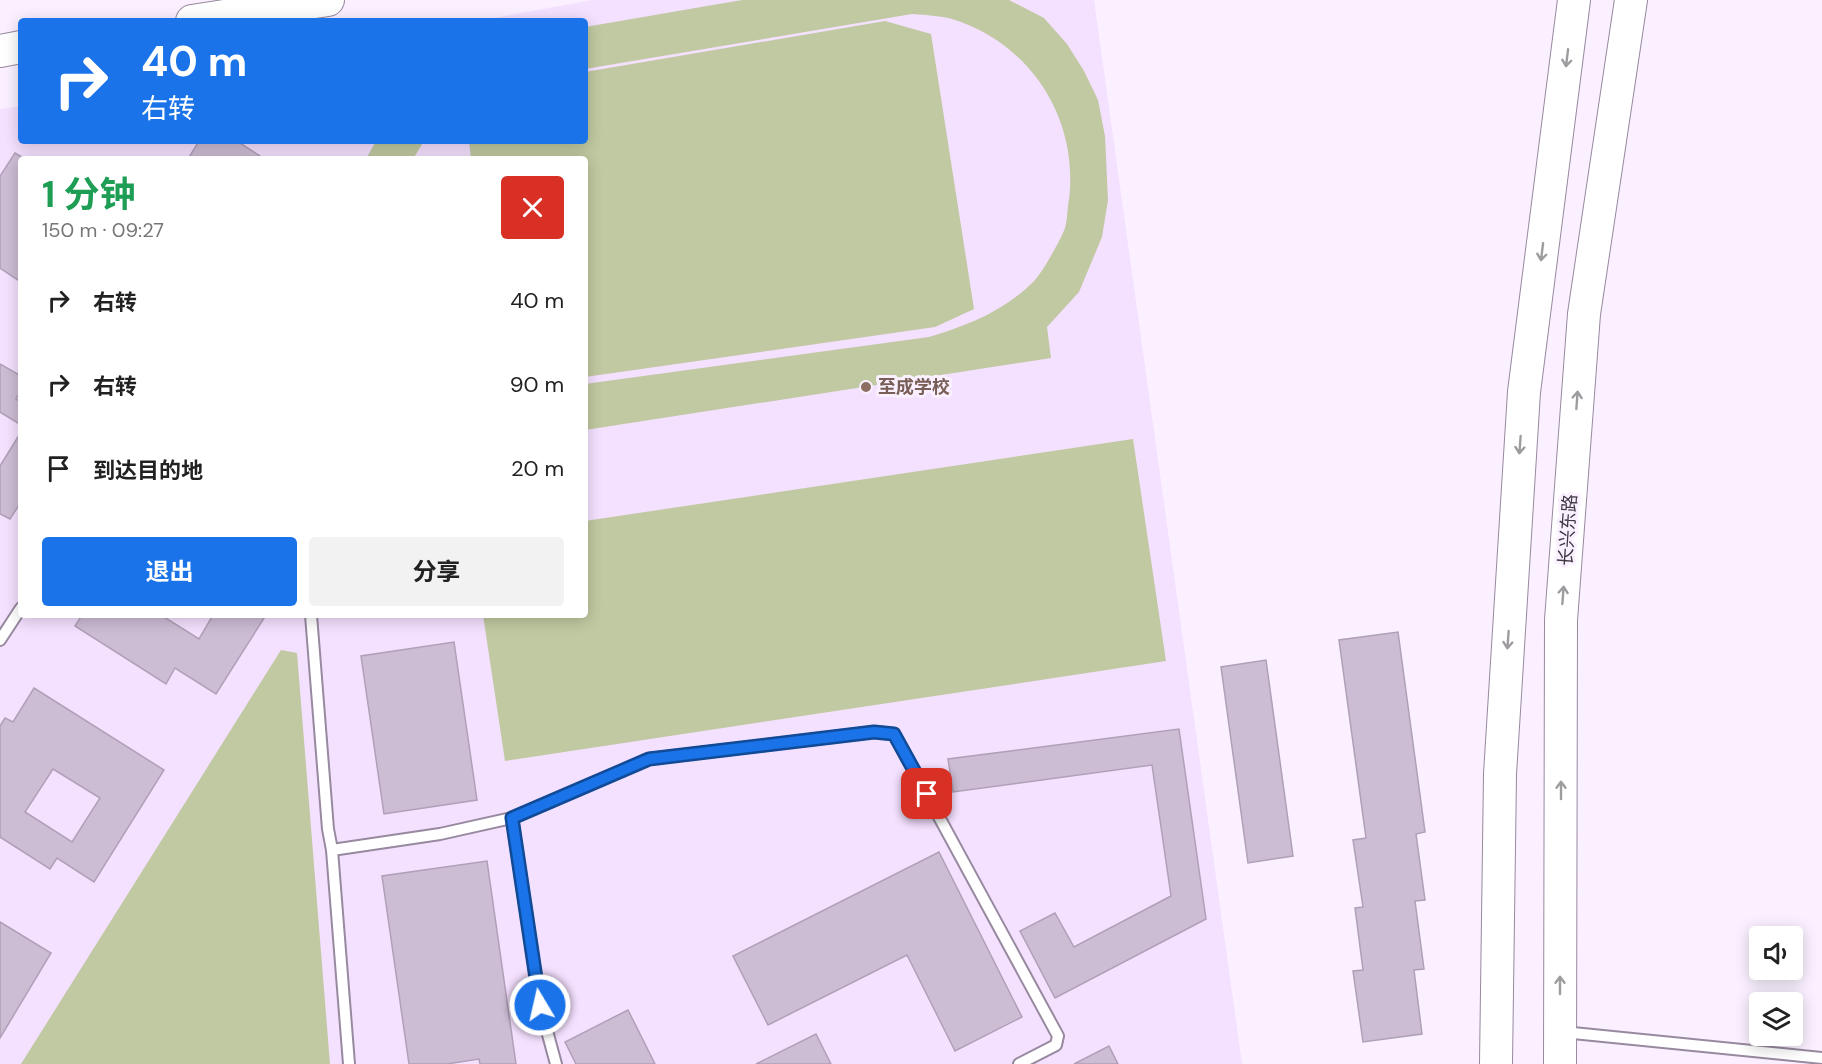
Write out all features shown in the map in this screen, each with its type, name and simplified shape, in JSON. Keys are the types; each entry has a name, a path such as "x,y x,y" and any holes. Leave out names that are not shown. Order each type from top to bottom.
{"main road":[{"path":"211,18 328,0"},
{"path":"1496,1064 1500,774 1524,392 1574,0"},
{"name":"长兴东路","path":"1560,1064 1561,620 1584,314 1631,0"},
{"path":"0,51 18,48"}],"lane":[{"path":"0,640 18,613"},
{"path":"311,618 349,1064"},
{"path":"332,850 440,834 512,818 649,759 874,732 894,734 1058,1036 1056,1046 1019,1064"},
{"path":"512,818 540,1005 556,1064"},
{"path":"1560,1031 1822,1058"}],"shaded area":[{"name":"至成学校","path":"592,0 1094,0 1242,1064 0,1064 0,109 18,106 18,144 588,144 588,18 494,18"}],"green space":[{"path":"742,0 1009,0 1044,18 1067,44 1098,100 1105,136 1108,200 1102,237 1079,292 1047,327 1051,358 588,430 588,384 929,337 986,316 1011,300 1035,280 1050,257 1064,230 1070,177 1067,148 1060,120 1048,95 1032,72 1012,51 988,35 955,20 912,14 588,68 588,26"},
{"path":"885,21 931,34 974,309 935,327 588,377 588,156 471,156 469,144 588,144 588,71"},
{"path":"374,144 422,144 415,156 368,156"},
{"path":"1133,439 1166,661 505,761 483,618 588,618 588,521"},
{"path":"281,650 297,653 330,1064 21,1064"}],"building":[{"path":"197,144 242,144 260,156 190,156"},
{"path":"15,153 20,156 18,156 18,280 0,268 0,176"},
{"path":"0,364 18,374 16,399 18,400 18,423 0,412"},
{"path":"18,437 18,507 10,519 0,514 0,466"},
{"path":"80,618 166,618 199,639 211,618 264,618 216,694 175,668 166,684 75,626"},
{"path":"1398,632 1425,832 1416,834 1425,900 1415,901 1424,969 1414,970 1422,1034 1363,1042 1353,971 1363,970 1355,908 1363,907 1353,840 1366,838 1339,640"},
{"path":"454,642 477,800 384,814 361,656"},
{"path":"1266,660 1293,856 1248,863 1221,667"},
{"path":"34,688 164,770 94,882 57,858 50,869 0,837 0,726 5,718 13,722","holes":["53,769 100,798 72,842 25,812"]},
{"path":"1179,729 1206,919 1055,998 1020,931 1055,913 1074,947 1171,896 1152,765 953,792 948,759"},
{"path":"939,852 1022,1017 955,1051 907,955 768,1025 733,956"},
{"path":"487,861 516,1064 480,1064 479,1059 447,1064 409,1064 382,876"},
{"path":"0,922 51,953 0,1038"},
{"path":"628,1010 655,1064 576,1064 565,1042"},
{"path":"816,1034 831,1064 756,1064"},
{"path":"1109,1046 1118,1064 1074,1064"}],"place":[{"name":"至成学校","path":"866,387"}],"route":[{"path":"540,1005 512,818 649,759 874,732 894,734 927,794"}]}
